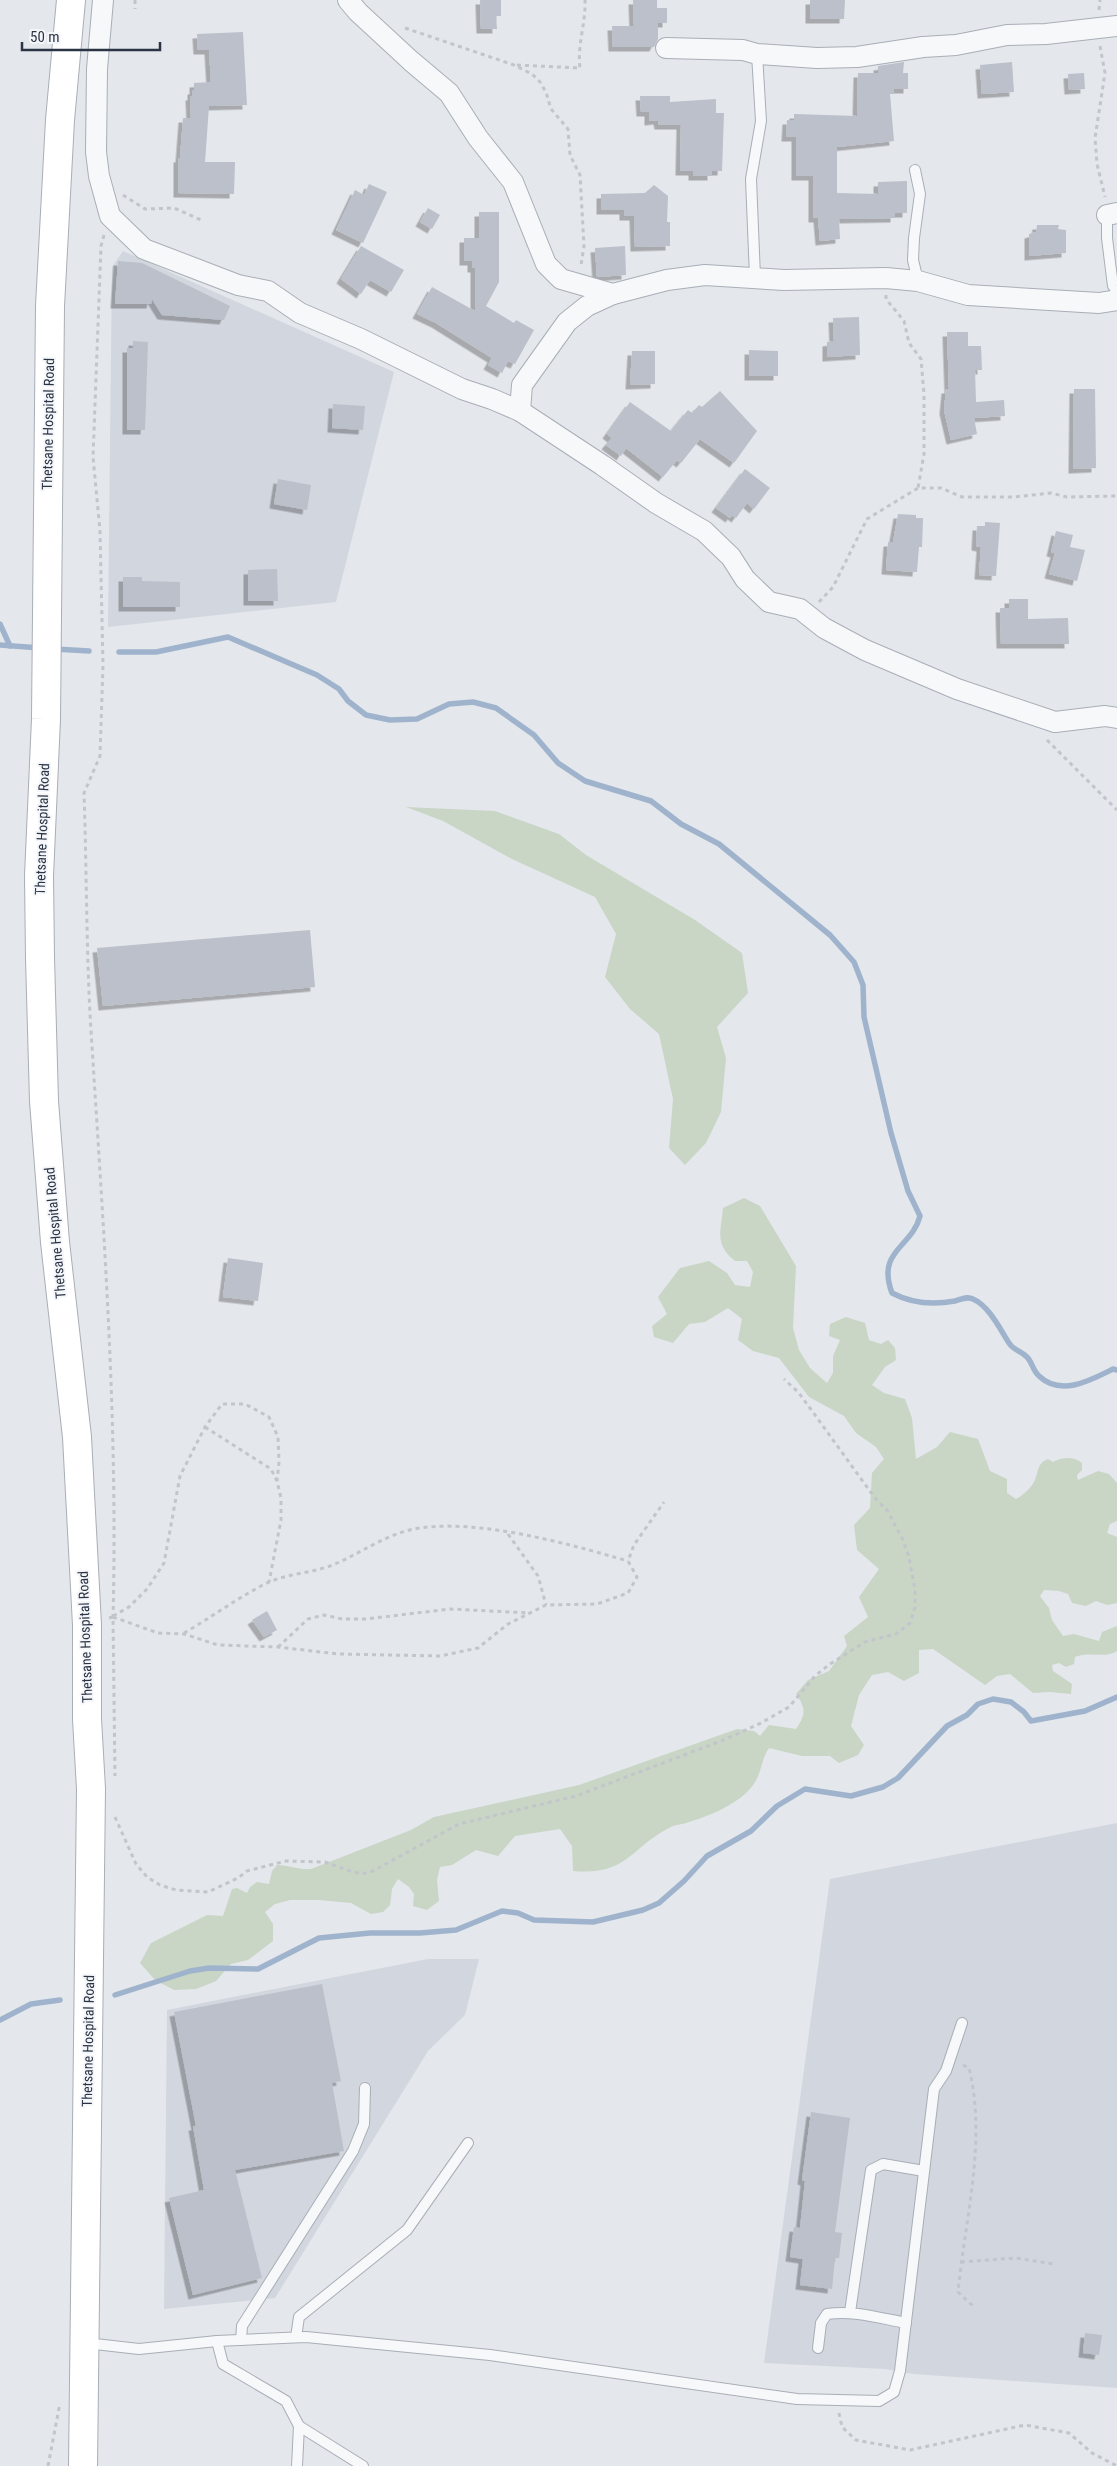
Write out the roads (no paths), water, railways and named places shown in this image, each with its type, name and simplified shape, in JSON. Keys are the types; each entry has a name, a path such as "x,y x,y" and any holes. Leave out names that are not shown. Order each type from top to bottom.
{"main road":[{"name":"Thetsane Hospital Road","path":"71,0 60,120 50,306 46,719 39,876 43,1072 55,1242 77,1437 87,1625 87,1719 91,1789 83,2466"}],"street":[{"path":"103,0 97,70 96,152 99,176 110,216 144,249 238,285 268,291 300,313 361,339 462,390 492,399 520,412 602,465 656,503 704,531 731,557 745,579 769,602 800,609 824,628 865,650 957,689 989,698 1017,710 1055,722 1105,716 1117,718"},
{"path":"348,0 411,61 449,93 478,138 513,182 546,264 561,279 576,285 613,294"},
{"path":"666,48 744,50 757,54 817,58 857,57 923,47 956,45 1007,36 1046,34 1117,26"},
{"path":"520,412 522,386 567,322 587,306 613,294 667,280 705,275 784,280 886,278 918,281 968,295 1099,303 1117,300"}],"lane":[{"path":"755,277 751,179 762,104 757,77 757,54"},
{"path":"915,170 920,194 913,260 918,281"},
{"path":"1112,214 1107,238 1112,286 1117,292"},
{"path":"85,2343 139,2349 216,2341 296,2337 490,2355 797,2399 879,2401 894,2392 900,2371 934,2088 946,2071 962,2023"},
{"path":"242,2340 242,2326 353,2151 364,2124 365,2088"},
{"path":"296,2337 299,2317 407,2230 468,2143"},
{"path":"850,2312 871,2170 883,2164 924,2172"},
{"path":"818,2348 821,2323 827,2314 850,2312 906,2323"},
{"path":"216,2341 224,2364 286,2400 299,2426 299,2465"},
{"path":"299,2426 363,2466"}],"waterway":[{"path":"0,624 10,646"},
{"path":"119,652 156,652 228,637 317,675 339,689 348,701 366,715 390,720 417,719 449,704 473,702 496,708 534,735 558,763 585,781 651,801 681,824 719,844 830,935 854,962 863,985 864,1017 891,1133 908,1191 920,1216 916,1227 897,1250 888,1267 888,1279 892,1293 907,1299 931,1303 967,1298 979,1302 989,1312 1011,1345 1027,1357 1037,1374 1048,1382 1066,1386 1086,1382 1113,1369 1117,1370"},
{"path":"0,645 40,648"},
{"path":"55,649 89,651"},
{"path":"115,1995 190,1971 209,1968 258,1969 319,1938 370,1933 420,1933 456,1930 502,1911 518,1913 534,1920 593,1922 643,1910 659,1903 684,1881 707,1856 751,1831 777,1806 805,1789 851,1796 883,1787 898,1778 947,1726 967,1715 978,1704 993,1699 1011,1702 1024,1712 1031,1721 1085,1711 1117,1697"},
{"path":"0,2020 31,2004 60,2000"}]}
